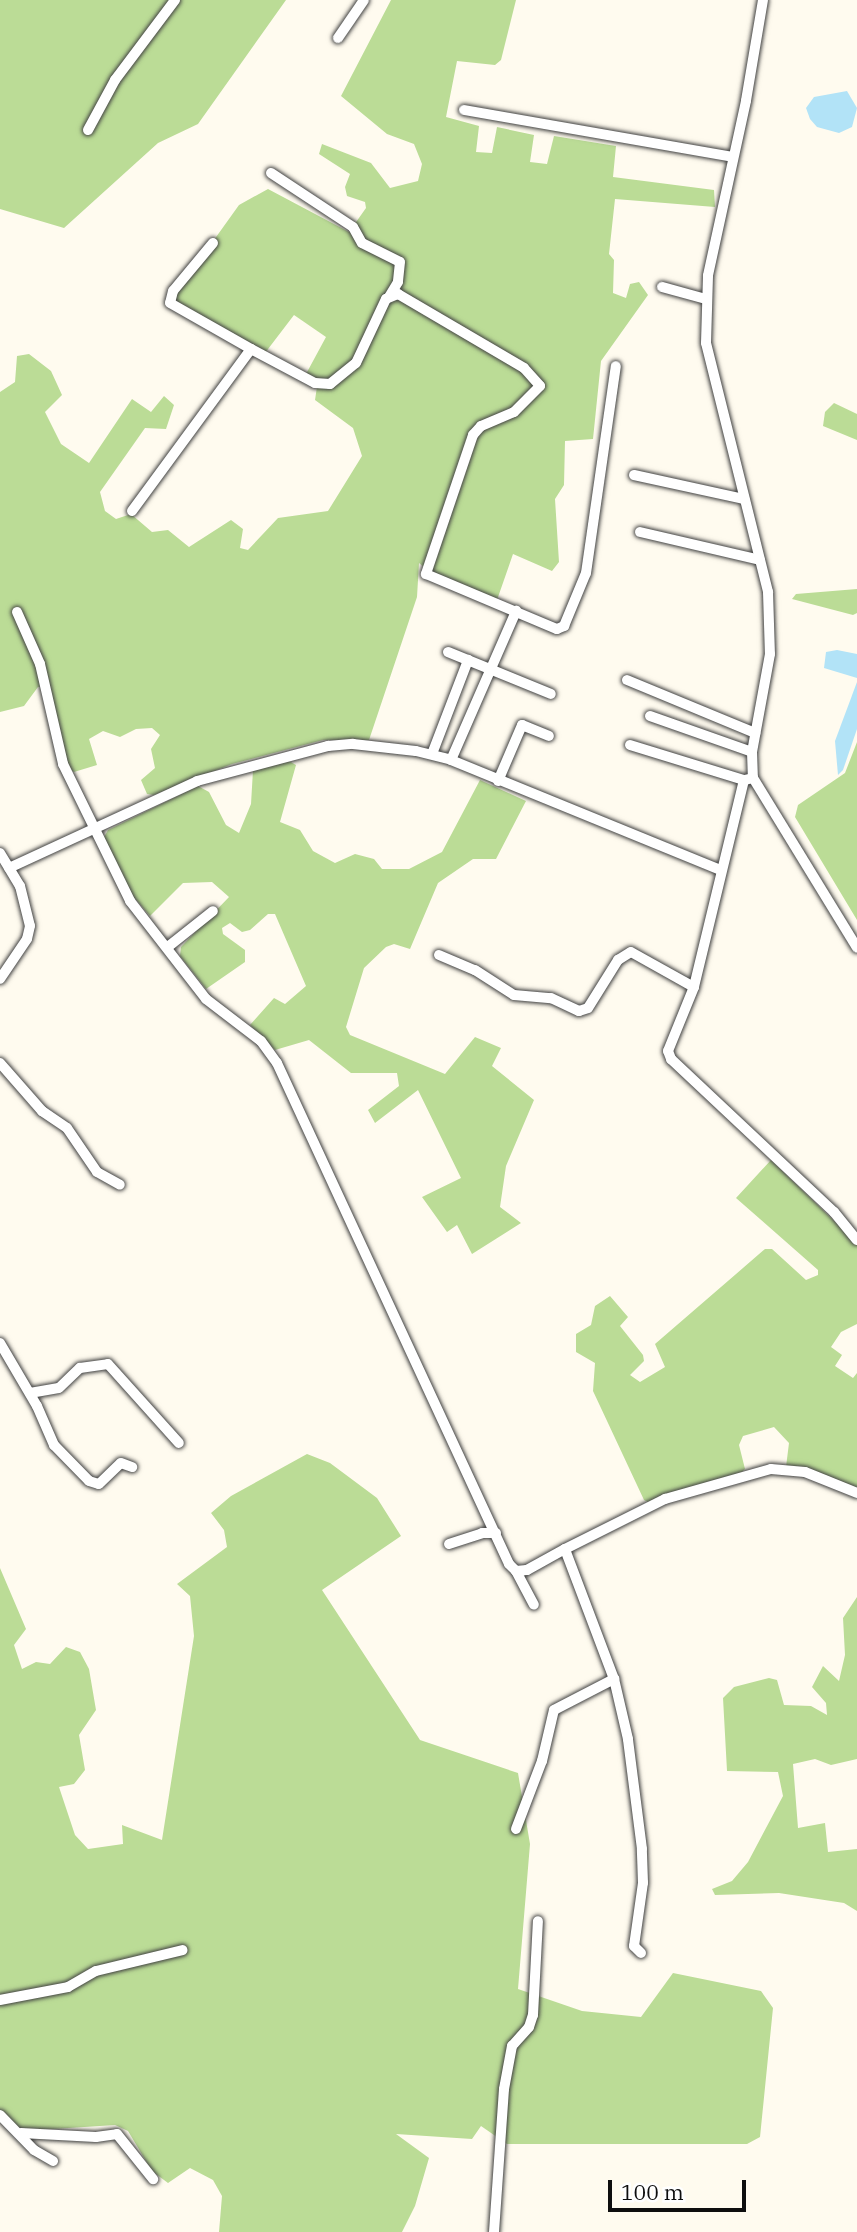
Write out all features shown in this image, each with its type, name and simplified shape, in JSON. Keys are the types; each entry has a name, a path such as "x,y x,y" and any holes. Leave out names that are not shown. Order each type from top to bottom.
{"street":[{"path":"88,130 115,80 175,0"},
{"path":"338,38 364,0"},
{"path":"763,0 706,299 711,371 760,560 771,630 749,779 720,870 694,987 668,1043 671,1059 834,1212 857,1240"},
{"path":"464,110 732,156"},
{"path":"213,243 173,291 170,303 316,383 330,384 356,363 398,282 400,262 362,243 353,227 271,173"},
{"path":"662,287 706,299"},
{"path":"389,297 398,294 410,300 539,381 539,391 528,402 506,418 481,426 473,435 426,574 553,629 561,628 586,573 616,366"},
{"path":"132,511 251,349"},
{"path":"635,475 744,499"},
{"path":"640,532 760,560"},
{"path":"451,760 516,611"},
{"path":"17,612 40,664 63,764 130,901 169,946 206,999 261,1041 277,1063 496,1533 534,1605"},
{"path":"448,652 551,694"},
{"path":"432,754 468,660"},
{"path":"627,680 755,733"},
{"path":"650,716 752,751"},
{"path":"498,781 522,725 549,736"},
{"path":"630,745 749,779 857,948"},
{"path":"9,868 197,781 328,746 432,754 451,760 498,781 672,847 720,870"},
{"path":"0,853 20,887 30,926 27,939 0,979"},
{"path":"169,946 213,911"},
{"path":"439,955 475,970 514,995 551,998 579,1011 588,1008 618,960 631,952 694,987"},
{"path":"0,1063 42,1111 67,1128 97,1172 120,1185"},
{"path":"0,1343 30,1393 54,1445 93,1484 102,1483 118,1464 132,1467"},
{"path":"30,1393 63,1386 84,1366 108,1364 179,1443"},
{"path":"516,1571 535,1567 665,1499 771,1469 805,1472 857,1493"},
{"path":"449,1544 482,1533 496,1533"},
{"path":"565,1549 614,1679 632,1758 643,1883 633,1938 641,1953"},
{"path":"516,1829 542,1761 554,1710 614,1679"},
{"path":"494,2232 504,2089 512,2046 529,2027 533,2015 538,1921"},
{"path":"0,2000 68,1987 96,1971 183,1950"},
{"path":"0,2115 21,2133 34,2150 53,2161"},
{"path":"21,2133 96,2137 117,2134 153,2179"}],"green space":[{"path":"0,0 286,0 198,124 158,143 64,228 0,209"},
{"path":"391,0 516,0 501,60 495,65 457,61 446,117 479,126 476,152 492,153 497,127 534,135 530,162 547,164 554,136 616,146 613,177 714,190 715,207 615,199 609,254 614,260 613,293 626,298 630,284 639,282 648,295 601,361 593,439 565,441 564,485 555,499 559,562 552,571 513,554 497,600 431,573 419,563 417,597 369,740 323,740 232,764 154,795 147,794 141,780 155,768 151,749 160,735 152,728 136,729 120,737 103,731 89,739 97,765 74,772 69,769 47,686 38,687 24,706 0,712 0,392 15,382 17,356 29,354 51,371 62,395 45,412 61,444 89,463 132,399 151,412 164,396 174,405 166,429 145,428 100,492 105,511 116,519 131,514 152,532 168,530 189,547 231,520 243,529 240,548 248,550 278,518 328,511 362,456 353,428 315,400 318,380 306,374 326,337 294,315 265,353 171,300 239,205 268,189 349,232 366,208 365,202 347,196 345,187 350,174 319,154 322,144 371,163 390,188 418,181 422,164 414,144 387,134 341,96"},
{"path":"834,403 857,414 857,440 823,426 825,412"},
{"path":"857,589 857,613 853,615 792,599 796,594"},
{"path":"857,742 857,920 795,817 798,805 845,773"},
{"path":"289,761 296,765 280,822 300,830 313,851 335,863 355,854 374,859 382,869 409,869 442,852 480,780 526,801 496,859 473,859 438,883 410,949 394,944 386,947 364,968 346,1027 350,1035 445,1074 475,1037 501,1048 492,1066 534,1100 506,1166 500,1207 521,1223 472,1254 457,1225 447,1232 422,1197 461,1178 418,1090 375,1123 368,1110 399,1086 397,1073 351,1073 309,1040 275,1050 250,1025 274,998 285,1004 306,986 275,914 268,914 250,930 242,932 230,923 222,928 223,934 245,950 245,962 206,989 180,956 181,947 229,897 212,882 183,883 150,916 132,895 103,839 108,830 198,786 209,792 226,825 239,833 251,804 253,770"},
{"path":"771,1160 857,1243 857,1324 841,1332 831,1347 842,1355 835,1366 853,1378 857,1373 857,1489 786,1467 789,1443 774,1427 743,1436 739,1445 745,1469 741,1473 650,1503 644,1500 593,1391 595,1363 576,1352 576,1334 591,1325 595,1306 610,1296 628,1317 620,1326 643,1355 644,1361 630,1375 640,1382 665,1367 655,1344 765,1249 772,1249 806,1280 818,1275 818,1270 736,1198"},
{"path":"307,1454 330,1463 377,1498 401,1536 322,1590 420,1740 518,1773 530,1844 518,1989 582,2011 641,2017 673,1973 761,1991 773,2008 760,2137 747,2144 507,2144 481,2126 472,2139 396,2134 429,2158 415,2206 402,2232 219,2232 222,2196 213,2180 190,2168 168,2183 152,2171 128,2131 115,2125 23,2131 0,2111 0,1568 26,1629 14,1645 22,1669 36,1662 50,1664 66,1647 80,1652 89,1669 96,1710 79,1735 85,1770 74,1784 59,1787 75,1835 88,1849 123,1844 122,1825 162,1840 194,1636 190,1596 177,1584 227,1547 224,1530 211,1513 231,1496"},
{"path":"857,1597 857,1759 831,1765 815,1759 793,1764 798,1828 825,1823 828,1852 857,1849 857,1911 844,1903 779,1893 715,1895 712,1889 732,1881 748,1862 783,1796 778,1772 727,1771 723,1698 734,1687 769,1678 777,1680 784,1705 811,1706 827,1715 826,1703 812,1687 823,1666 839,1681 845,1655 843,1618"}],"water":[{"path":"847,91 857,108 852,127 839,133 817,127 806,108 814,97"},
{"path":"837,650 857,654 857,678 824,668 826,652"},
{"path":"857,682 857,729 843,770 838,775 835,741"}]}
